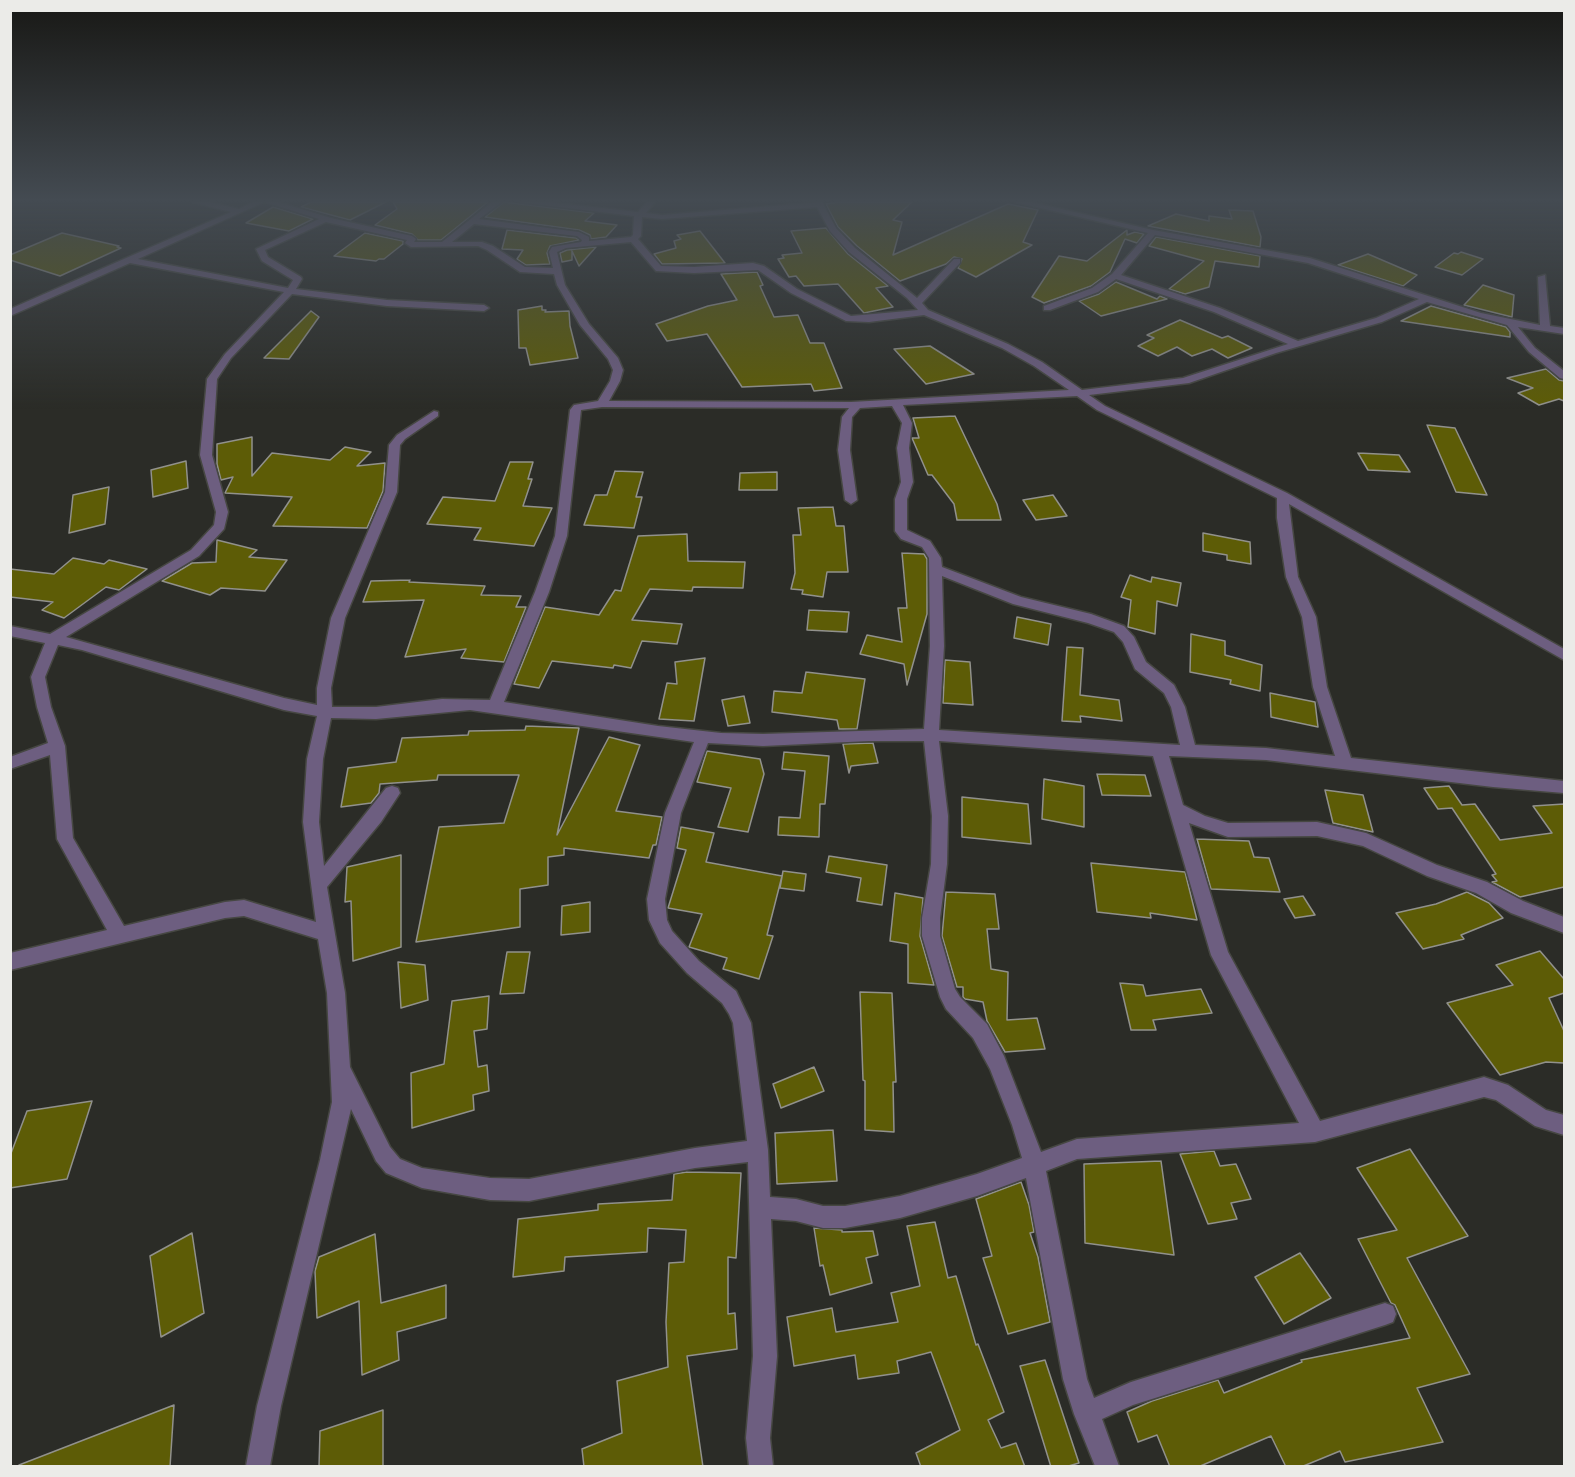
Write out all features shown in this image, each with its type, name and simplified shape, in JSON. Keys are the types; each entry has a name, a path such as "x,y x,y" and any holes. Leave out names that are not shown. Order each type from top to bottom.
{"street":[{"path":"10,313 104,271"},
{"path":"185,271 290,291 387,303 484,308"},
{"path":"119,935 64,839 57,746 44,706 38,677 54,639 195,553 216,532 222,519 222,512 206,455 212,379 228,356 290,291 298,279 286,271"},
{"path":"556,271 561,285 585,325 613,358 618,370 615,381 602,404"},
{"path":"765,271 794,291 849,319 869,319 921,307 949,271"},
{"path":"877,271 921,307 1038,364 1101,408 1283,496 1564,655"},
{"path":"1047,308 1095,291 1119,271"},
{"path":"1340,271 1510,323 1564,331"},
{"path":"1115,276 1216,310 1296,344"},
{"path":"1542,277 1545,328"},
{"path":"495,706 543,592 561,536 575,410 584,406 602,404 857,405 1080,393 1185,381 1296,344 1379,320 1426,299"},
{"path":"1510,323 1532,350 1564,376"},
{"path":"896,403 907,423 903,448 907,482 901,499 901,531 905,536 931,548 936,569 937,646 932,735 940,816 939,864 931,918 931,936 947,991 953,1003 980,1031 997,1063 1022,1125 1034,1164 1075,1379 1107,1467"},
{"path":"827,405 847,417"},
{"path":"851,500 844,450 847,417 857,405"},
{"path":"258,1467 269,1406 330,1160 342,1101 336,993 318,886 311,822 315,759 325,712 324,688 338,618 391,492 395,445 401,437 434,414"},
{"path":"1283,496 1283,518 1292,577 1310,617 1320,687 1345,763"},
{"path":"936,569 1018,601 1091,619 1119,629 1129,640 1140,665 1169,689 1178,707 1189,751"},
{"path":"10,631 54,639 284,705 325,712 376,713 442,705 495,706 703,737 763,740 869,735 932,735 1159,750 1266,754 1493,781 1564,787"},
{"path":"703,737 673,813 658,879 656,899 658,920 666,937 693,967 729,997 742,1023 758,1150 765,1356 758,1438 760,1467"},
{"path":"10,763 57,746"},
{"path":"1159,750 1220,955 1315,1132"},
{"path":"318,886 392,793"},
{"path":"1176,809 1201,822 1227,830 1317,829 1366,840 1433,871 1481,887 1517,907 1564,925"},
{"path":"10,962 225,910 244,908 326,933"},
{"path":"342,1070 383,1154 393,1166 422,1178 447,1183 490,1189 529,1190 695,1158 758,1150"},
{"path":"760,1207 796,1210 823,1217 845,1217 900,1207 976,1185 1077,1149 1315,1132 1484,1087 1501,1092 1542,1119 1564,1125"},
{"path":"1086,1414 1131,1394 1385,1314"}],"building":[{"path":"44,271 71,271 60,276"},
{"path":"785,271 869,271 888,286 876,288 893,307 864,313 838,284 804,286 796,276 789,277"},
{"path":"888,271 927,271 900,281"},
{"path":"964,271 987,271 976,277"},
{"path":"1049,271 1110,271 1091,286 1044,303 1032,297"},
{"path":"1192,271 1213,271 1209,287 1185,294 1169,289"},
{"path":"1356,271 1407,271 1417,275 1403,286"},
{"path":"1448,271 1467,271 1462,275"},
{"path":"757,272 763,285 760,286 774,317 798,315 810,343 824,343 842,388 814,391 811,384 742,387 707,334 667,341 656,324 708,306 737,300 721,274"},
{"path":"1116,282 1157,299 1160,296 1167,299 1101,316 1079,301 1099,294"},
{"path":"1483,285 1514,295 1512,317 1464,305"},
{"path":"542,306 545,312 569,311 570,326 578,358 530,365 526,348 519,348 518,310"},
{"path":"1431,306 1506,327 1510,332 1510,337 1401,321"},
{"path":"311,311 319,317 289,359 264,358"},
{"path":"1180,320 1222,338 1228,336 1252,348 1228,358 1212,349 1192,356 1177,347 1158,356 1138,346 1154,338 1147,335"},
{"path":"930,346 974,374 926,384 894,349"},
{"path":"1546,369 1559,380 1564,381 1564,401 1559,399 1539,405 1518,393 1533,388 1507,378"},
{"path":"955,416 997,504 1001,520 957,520 954,504 932,475 928,475 912,438 919,438 913,418"},
{"path":"1427,425 1455,428 1487,495 1456,492"},
{"path":"252,437 252,476 272,453 330,460 345,447 371,452 357,466 385,463 383,491 367,528 273,526 292,497 225,493 233,477 221,480 217,464 217,444"},
{"path":"1358,453 1399,455 1410,472 1368,470"},
{"path":"186,461 188,488 153,497 151,470"},
{"path":"510,462 533,462 528,479 532,479 523,506 552,508 534,546 474,540 481,528 427,524 443,497 495,501"},
{"path":"615,471 643,472 636,497 642,497 634,528 584,525 595,495 607,495"},
{"path":"777,472 777,490 739,490 740,473"},
{"path":"109,487 105,524 69,533 73,495"},
{"path":"1053,495 1067,516 1036,520 1023,500"},
{"path":"833,507 836,526 844,526 848,572 827,572 823,597 802,594 803,590 791,589 795,573 793,535 801,535 798,508"},
{"path":"1203,533 1250,542 1251,564 1227,560 1227,555 1203,551"},
{"path":"687,534 688,561 745,562 743,588 693,587 692,591 650,589 632,620 682,624 677,644 642,641 631,668 552,661 539,688 514,684 545,607 599,615 615,590 621,591 638,536"},
{"path":"217,540 257,550 249,557 287,560 265,591 221,588 210,595 162,581 192,563 216,562"},
{"path":"902,553 924,554 927,559 927,614 907,685 904,664 860,654 867,635 902,642 898,608 907,608"},
{"path":"73,558 104,564 109,560 147,569 119,590 106,587 64,618 42,610 53,602 10,597 10,569 54,574"},
{"path":"1130,575 1151,582 1152,577 1181,583 1177,606 1157,601 1155,634 1128,627 1131,600 1121,597"},
{"path":"410,580 409,582 485,586 481,595 521,596 516,607 526,607 504,662 461,658 466,649 405,657 424,600 363,602 371,581"},
{"path":"809,610 849,612 847,632 807,630"},
{"path":"1017,617 1051,624 1048,645 1014,638"},
{"path":"1191,634 1225,641 1225,655 1262,665 1260,691 1230,684 1231,680 1190,672"},
{"path":"1067,647 1083,648 1080,695 1119,700 1122,721 1080,716 1081,722 1062,721"},
{"path":"705,658 694,721 659,719 667,683 677,684 675,662"},
{"path":"945,660 970,662 973,705 943,703"},
{"path":"806,672 865,679 857,729 839,729 837,720 772,712 774,691 802,693"},
{"path":"1270,693 1315,702 1318,727 1271,717"},
{"path":"744,696 750,723 728,726 722,700"},
{"path":"526,726 579,728 557,835 609,737 640,745 616,811 662,817 656,845 653,845 649,858 564,848 564,855 548,857 548,885 520,889 520,927 416,942 439,827 504,823 519,775 438,775 437,780 380,784 379,793 371,803 341,807 348,768 396,762 402,738 468,735 469,731 525,730"},
{"path":"873,743 878,763 851,766 849,773 843,744"},
{"path":"707,751 760,759 764,774 748,832 718,827 731,788 697,782"},
{"path":"784,752 829,756 825,804 820,804 819,837 778,835 779,817 800,818 805,771 782,769"},
{"path":"1097,774 1145,775 1151,796 1102,795"},
{"path":"1044,779 1084,786 1084,827 1042,819"},
{"path":"1449,786 1462,805 1475,804 1500,840 1552,833 1533,806 1564,804 1564,887 1520,897 1492,882 1497,881 1492,875 1496,874 1452,808 1438,809 1424,788"},
{"path":"1325,790 1363,795 1373,832 1333,823"},
{"path":"962,797 1028,804 1031,844 962,837"},
{"path":"681,827 714,833 706,862 782,876 767,935 773,936 759,979 723,969 727,958 689,947 702,914 668,908 686,850 677,848"},
{"path":"1197,839 1249,841 1254,857 1269,858 1280,892 1211,889"},
{"path":"401,855 401,947 353,961 351,901 345,902 347,867"},
{"path":"829,856 887,865 882,905 857,901 861,878 826,872"},
{"path":"1091,863 1185,872 1197,920 1150,913 1151,918 1097,912"},
{"path":"783,871 806,874 804,891 780,888"},
{"path":"946,892 995,894 999,929 987,929 991,969 1008,972 1007,1020 1037,1018 1045,1049 1005,1052 987,1021 983,1002 963,997 963,987 957,987 942,936"},
{"path":"1467,892 1489,903 1503,918 1461,935 1464,939 1423,949 1396,913 1436,904"},
{"path":"895,893 923,898 920,936 934,985 908,983 908,944 890,941"},
{"path":"1303,896 1315,915 1295,918 1284,899"},
{"path":"590,902 590,932 561,935 562,906"},
{"path":"1540,951 1564,979 1564,993 1549,998 1564,1031 1564,1063 1546,1062 1500,1075 1447,1003 1513,985 1496,965"},
{"path":"507,952 530,952 524,993 500,994"},
{"path":"398,962 425,965 428,1000 401,1008"},
{"path":"1120,983 1143,985 1146,996 1201,989 1212,1013 1153,1020 1156,1030 1131,1030"},
{"path":"860,992 892,993 896,1082 893,1082 894,1132 865,1130"},
{"path":"489,996 487,1029 474,1031 478,1067 487,1065 489,1091 473,1095 474,1110 412,1128 411,1073 444,1064 452,1001"},
{"path":"814,1067 824,1091 781,1108 773,1084"},
{"path":"92,1101 67,1179 10,1188 10,1156 27,1111"},
{"path":"833,1130 837,1181 777,1184 775,1133"},
{"path":"1410,1149 1468,1236 1407,1258 1470,1374 1417,1388 1443,1442 1345,1462 1340,1451 1301,1467 1286,1467 1271,1436 1198,1467 1170,1467 1157,1435 1138,1442 1127,1412 1152,1401 1218,1380 1224,1393 1302,1362 1301,1360 1410,1338 1395,1305 1391,1303 1358,1239 1397,1230 1357,1168"},
{"path":"1214,1151 1220,1166 1236,1164 1251,1199 1231,1203 1237,1219 1208,1224 1180,1154"},
{"path":"1161,1161 1174,1255 1085,1243 1084,1164"},
{"path":"687,1172 741,1173 736,1258 728,1257 728,1314 735,1313 737,1349 687,1356 703,1467 584,1467 582,1449 622,1433 617,1381 668,1367 666,1322 669,1263 684,1262 686,1230 648,1228 647,1252 565,1257 564,1271 513,1277 518,1219 598,1210 598,1204 672,1200 674,1174"},
{"path":"1021,1182 1029,1205 1034,1232 1030,1233 1038,1257 1050,1322 1008,1334 983,1258 992,1256 976,1199"},
{"path":"935,1222 948,1278 956,1276 976,1345 978,1344 1004,1412 988,1420 1001,1448 1016,1443 1025,1467 921,1467 916,1453 960,1430 931,1352 897,1361 899,1373 858,1379 855,1355 794,1366 787,1317 832,1308 836,1332 898,1322 891,1293 920,1286 907,1226"},
{"path":"814,1228 842,1230 842,1232 873,1231 878,1255 866,1258 872,1283 830,1295 823,1265 820,1266"},
{"path":"192,1233 204,1313 161,1337 150,1256"},
{"path":"375,1234 381,1303 446,1285 446,1318 397,1332 399,1360 362,1375 359,1301 317,1318 315,1271 319,1257"},
{"path":"1300,1253 1331,1298 1284,1324 1255,1277"},
{"path":"1045,1360 1079,1463 1065,1467 1051,1467 1020,1366"},
{"path":"174,1405 170,1467 19,1467 19,1465"},
{"path":"383,1410 383,1467 319,1467 320,1431"}]}
